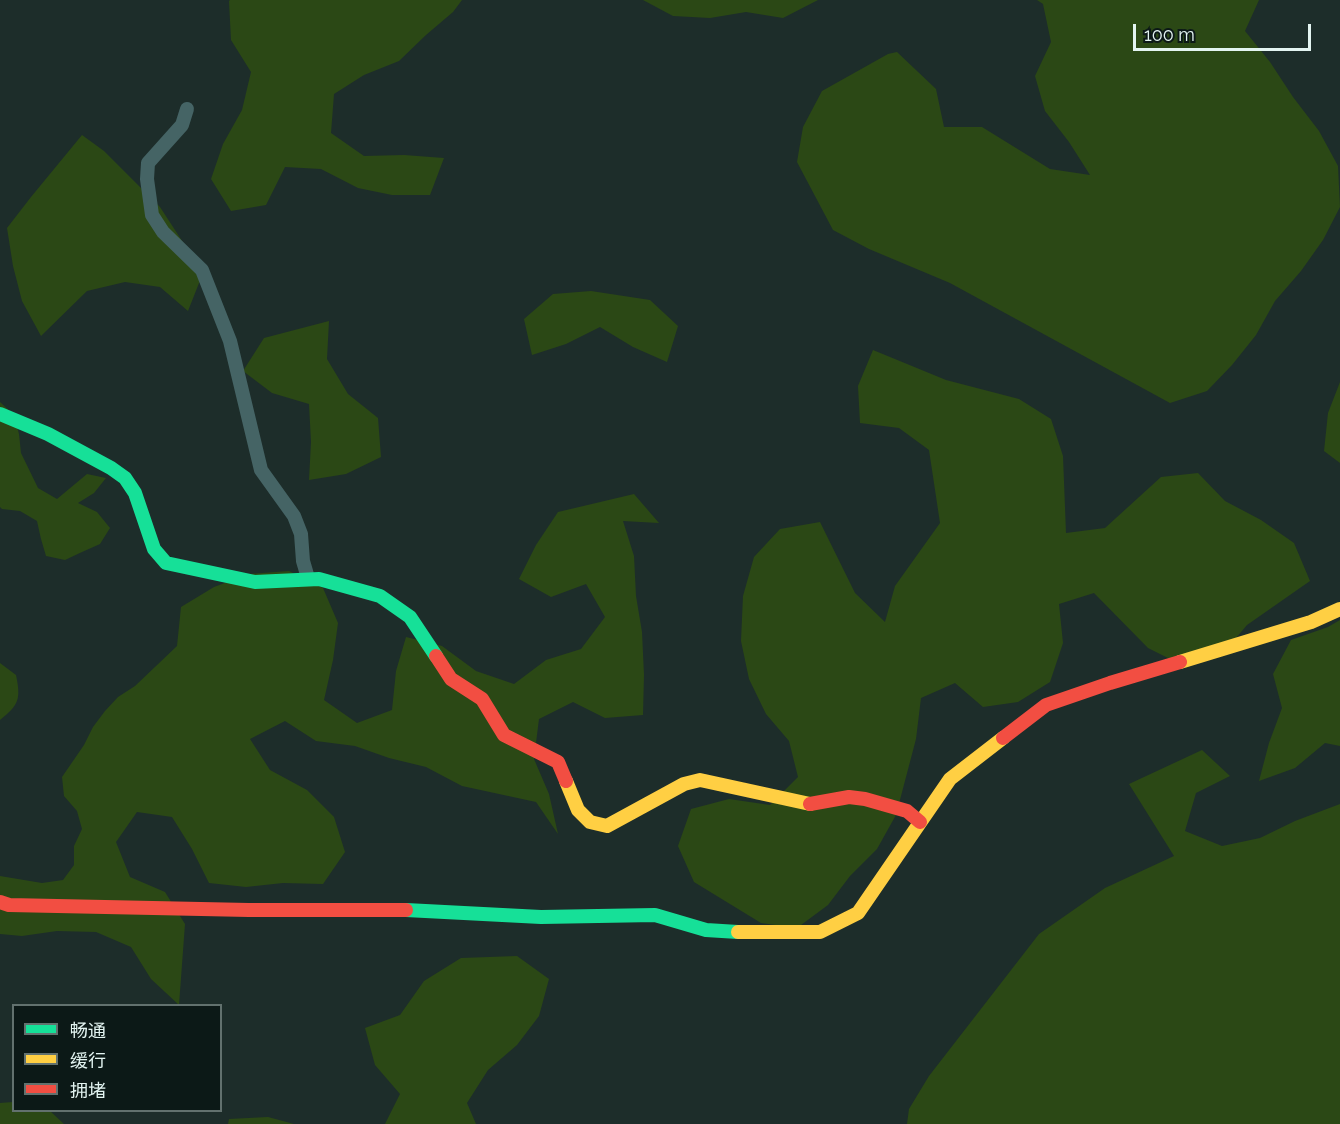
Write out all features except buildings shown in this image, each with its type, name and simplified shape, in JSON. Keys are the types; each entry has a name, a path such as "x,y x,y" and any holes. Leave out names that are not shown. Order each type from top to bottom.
{"street":[{"path":"187,109 182,125 148,163 147,179 152,215 163,232 202,270 230,341 261,470 294,516 301,534 303,561 308,578"},
{"path":"0,414 48,434 125,478 135,494 154,549 166,563 255,582 319,579 380,596 410,617 451,679 482,699 504,735 558,762 578,810 590,822 607,826 684,784 700,780 812,804 849,797 865,799 907,812 920,822"},
{"path":"0,902 9,905 249,910 426,910 541,917 655,915 706,930 748,933 820,932 858,913 950,778 1046,705 1110,683 1311,622 1340,609"}],"green space":[{"path":"230,0 462,0 453,12 399,61 364,75 334,94 331,133 364,156 404,155 444,158 430,195 392,195 358,188 321,169 285,167 266,205 231,211 211,179 223,144 242,110 251,72 231,40"},
{"path":"643,0 818,0 783,18 746,12 710,18 673,16"},
{"path":"1037,0 1259,0 1245,31 1319,131 1338,166 1340,207 1323,240 1301,271 1275,301 1256,335 1207,391 1170,403 950,283 869,249 833,230 797,162 803,127 822,91 888,54 897,52 936,89 944,127 982,127 1050,169 1090,175 1069,142 1045,111 1035,76 1051,42 1043,4"},
{"path":"82,135 104,151 160,207 203,273 188,311 160,287 125,282 87,291 41,336 22,301 7,228"},
{"path":"591,291 650,300 678,326 667,362 633,347 600,327 566,344 532,355 524,319 553,294"},
{"path":"329,321 327,359 348,394 378,418 381,457 346,474 309,480 311,442 309,404 272,393 243,371 264,338"},
{"path":"873,350 946,380 1019,399 1051,419 1063,456 1066,533 1105,528 1161,477 1198,473 1225,501 1261,520 1294,543 1310,581 1247,625 1220,657 1182,665 1148,648 1094,593 1059,604 1063,643 1050,682 1018,702 983,707 955,683 921,698 916,739 896,815 877,849 850,876 828,905 797,928 761,923 694,882 678,846 691,809 729,799 770,805 798,777 789,741 766,714 749,679 741,641 743,596 754,557 780,529 820,522 855,593 885,622 895,586 940,523 929,450 899,428 860,423 858,386"},
{"path":"1340,382 1340,463 1324,451 1328,413"},
{"path":"0,402 14,415 21,453 38,488 57,499 87,474 106,478 94,493 78,503 97,512 110,528 100,544 65,560 46,556 37,521 20,511 0,507"},
{"path":"634,494 659,523 623,521 634,556 636,596 642,632 643,715 605,718 573,702 539,719 534,759 549,794 558,834 536,802 462,786 426,767 389,758 355,746 316,741 285,721 250,739 270,770 307,790 334,817 345,852 323,884 283,883 246,887 209,883 172,817 137,812 116,842 130,877 165,892 185,924 179,1004 151,979 131,947 96,932 57,931 22,936 0,934 0,876 42,883 63,880 74,865 74,846 82,829 77,811 64,796 62,777 105,711 177,646 181,607 214,587 249,574 289,571 323,588 338,623 324,700 357,723 392,710 396,671 406,637 442,646 476,671 514,684 546,660 581,649 605,617 586,584 551,597 519,579 536,545 558,512"},
{"path":"1340,620 1340,746 1325,743 1295,768 1259,781 1269,743 1282,708 1273,674 1291,640 1328,627"},
{"path":"0,663 16,675 18,696 15,705 0,720"},
{"path":"1202,750 1230,776 1196,793 1185,831 1222,846 1260,838 1295,821 1340,804 1340,1124 907,1124 909,1109 929,1076 1039,934 1105,888 1174,856 1129,784"},
{"path":"517,956 549,979 539,1016 517,1045 488,1070 467,1103 476,1124 385,1124 400,1094 375,1065 365,1028 400,1015 424,981 461,958"},
{"path":"12,1102 12,1112 51,1112 64,1124 0,1124 0,1103"},
{"path":"268,1117 294,1124 228,1124 229,1119"}],"traffic: fast":[{"path":"0,414 48,434 125,478 135,493 154,549 166,563 255,582 319,579 380,596 410,617 436,656"},
{"path":"406,910 541,917 655,915 706,930 738,932"}],"traffic: slow":[{"path":"1180,662 1311,622 1340,609"},
{"path":"738,932 820,932 858,913 950,779 1003,738"},
{"path":"566,781 578,810 590,822 607,826 684,784 700,780 810,804"}],"traffic: jam":[{"path":"436,656 451,679 482,699 504,735 558,762 566,781"},
{"path":"1003,738 1046,705 1180,662"},
{"path":"810,804 849,797 865,799 907,811 920,822"},
{"path":"0,902 9,905 249,910 406,910"}]}
